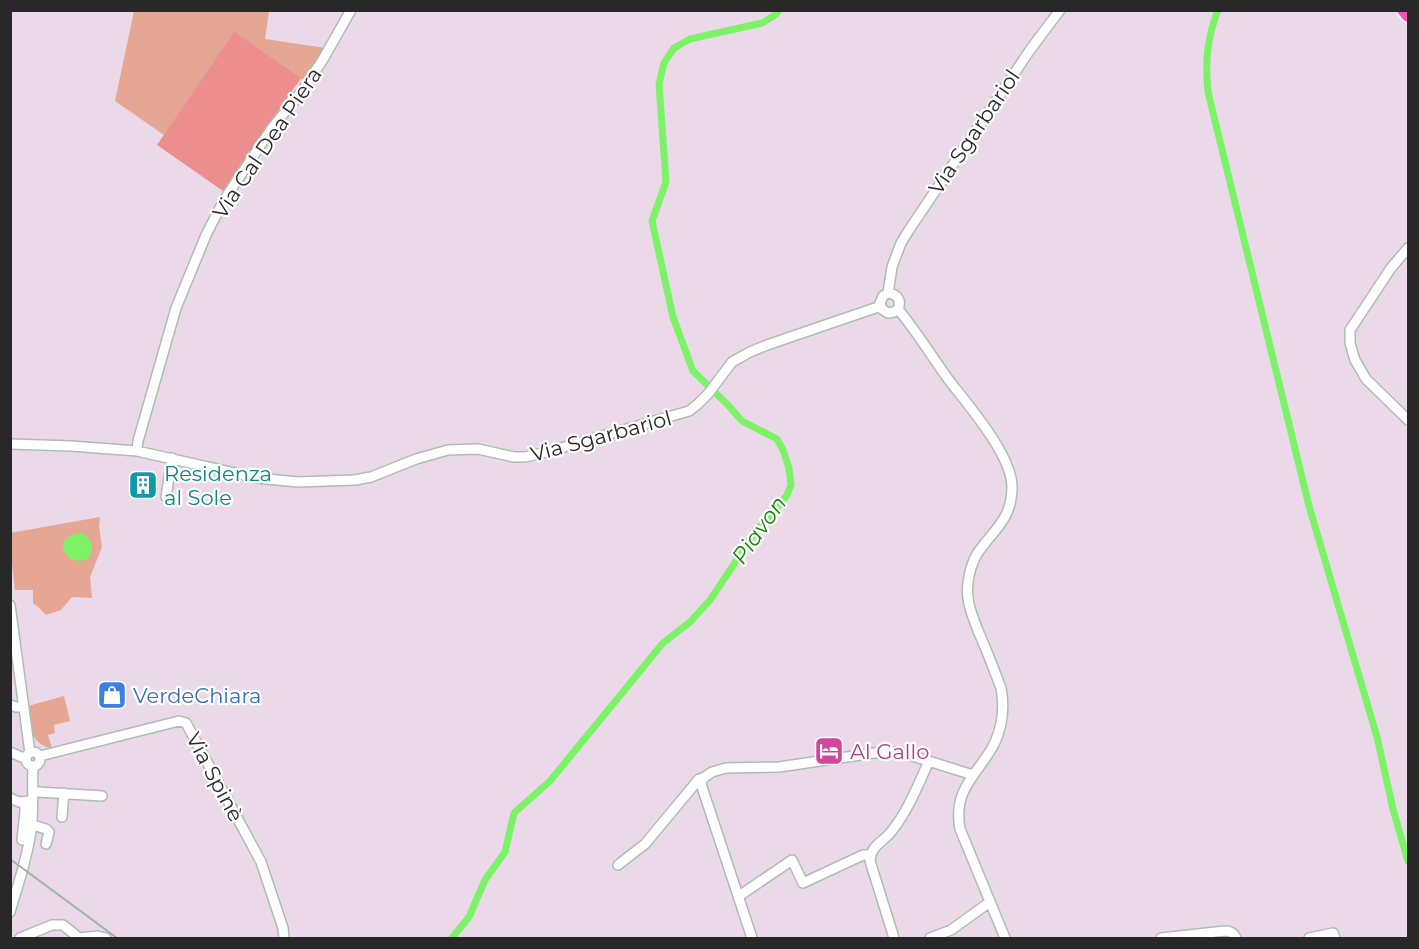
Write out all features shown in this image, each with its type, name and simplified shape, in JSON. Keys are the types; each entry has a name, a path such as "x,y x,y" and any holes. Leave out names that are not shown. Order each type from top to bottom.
{"main road":[{"path":"1403,10 1408,16"}],"street":[{"name":"Via Cal Dea Piera","path":"137,451 176,308 206,235 224,200 272,128 302,91 351,10"},
{"name":"Via Sgarbariol","path":"898,309 888,313 881,306 881,299 888,293 892,267 909,230 1030,50 1060,10"},
{"path":"1408,248 1391,268 1350,330 1350,343 1354,360 1366,379 1408,420"},
{"path":"888,293 897,296 900,303 898,309 988,432 1010,471 1012,487 1007,515 977,555 968,583 971,612 1004,701 999,732 960,800 958,818 960,829 1005,939"},
{"name":"Via Sgarbariol","path":"10,444 137,451 257,478 283,481 355,480 371,477 416,459 448,450 478,449 514,457 525,457 689,411 711,390 732,362 750,352 881,306"},
{"path":"166,497 172,458"},
{"path":"10,605 33,760 31,830 28,850 10,912"},
{"path":"10,705 24,707"},
{"name":"Via Spinè","path":"33,760 179,721 186,723 261,862 283,928 284,939"},
{"path":"618,865 645,844 697,781 712,772 726,768 779,767 888,751 903,753 973,775"},
{"path":"10,752 33,760"},
{"path":"894,939 870,855 874,847 901,819 929,761"},
{"path":"704,778 701,784 752,939"},
{"path":"62,818 64,793"},
{"path":"10,798 19,802 64,793 102,796"},
{"path":"30,864 36,826 32,798"},
{"path":"22,840 25,812 32,798"},
{"path":"36,826 49,832 46,844"},
{"path":"739,896 792,860 803,883 863,855 870,855"},
{"path":"930,939 951,930 990,902"},
{"path":"20,939 52,925 63,925 79,938 98,936 106,939"},
{"path":"1161,939 1229,931 1236,939"},
{"path":"1309,939 1333,933 1335,939"}],"shaded area":[{"path":"134,11 269,11 265,39 325,48 304,81 234,33 164,135 115,101"},
{"path":"234,32 301,78 223,191 157,145"},
{"path":"100,517 102,547 90,577 92,598 72,597 61,610 46,615 33,604 33,590 15,590 10,533"},
{"path":"80,533 90,540 92,545 90,555 81,561 70,559 63,547 64,541"},
{"path":"64,696 70,721 54,725 55,733 48,735 52,748 44,746 32,733 28,706"}],"waterway":[{"name":"Piavon","path":"452,938 469,917 485,880 505,852 514,813 550,781 663,643 690,622 710,600 758,528 773,514 787,495 791,485 789,468 777,439 742,421 693,371 673,317 652,221 666,182 659,84 664,63 674,48 690,39 762,23 779,10"},
{"path":"1218,10 1211,31 1208,51 1208,92 1309,506 1377,737 1393,809 1408,861"}],"railway":[{"path":"10,859 117,938"}],"place":[{"name":"Residenza al Sole","path":"143,485"},
{"name":"VerdeChiara","path":"112,695"},
{"name":"Al Gallo","path":"829,751"}]}
